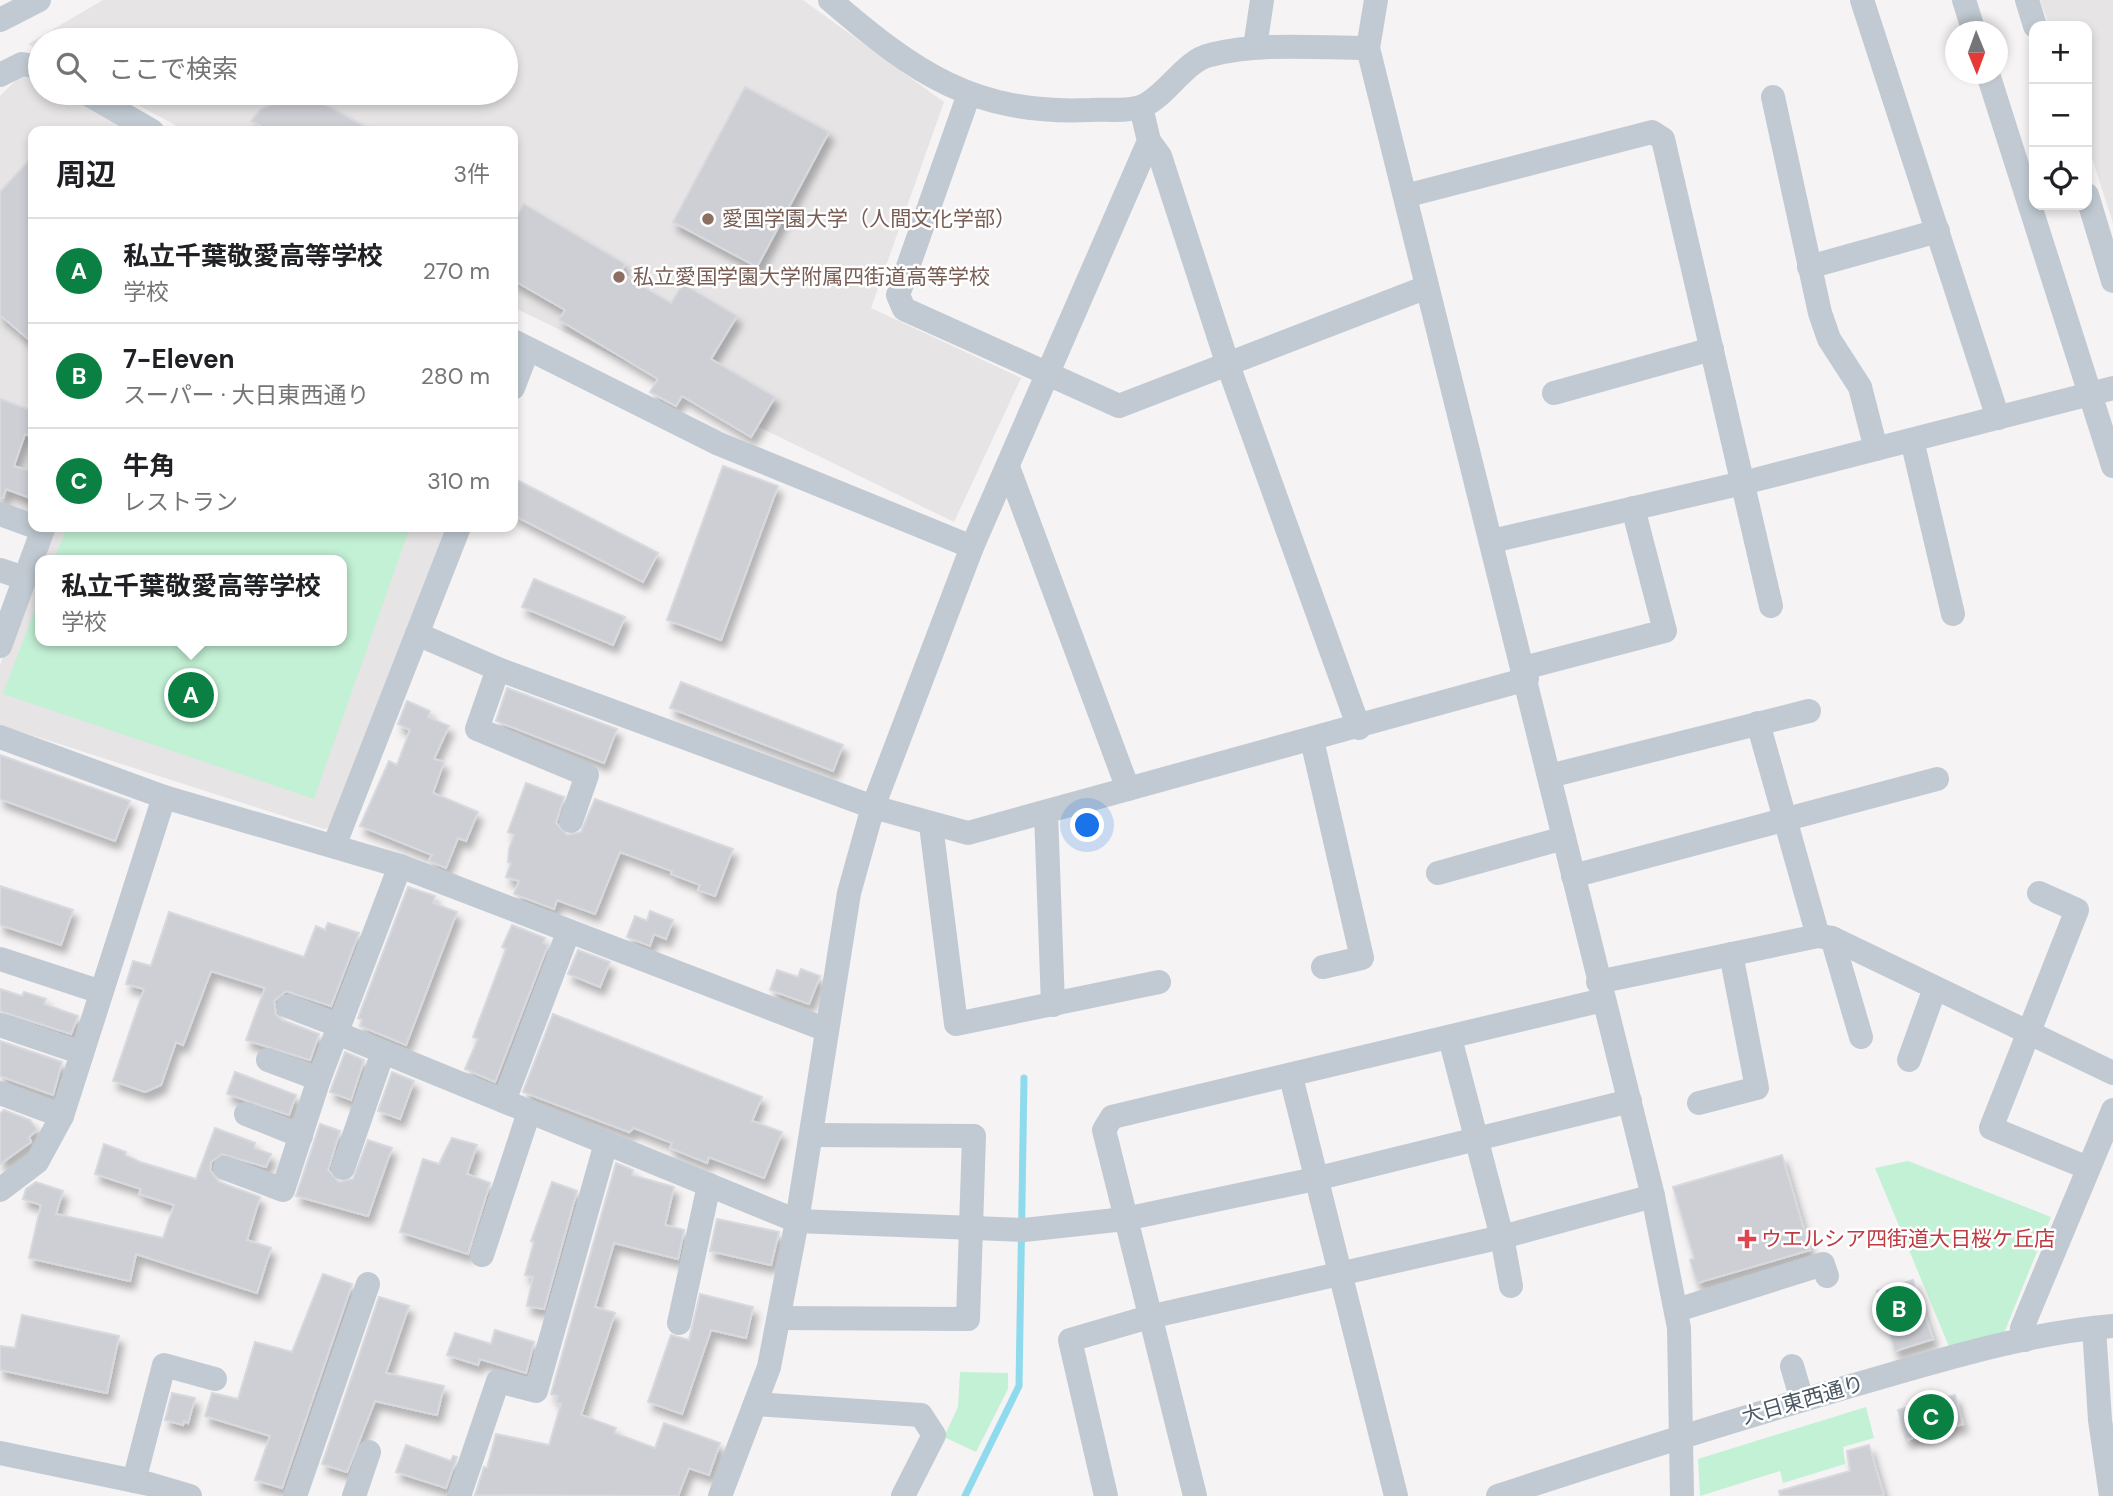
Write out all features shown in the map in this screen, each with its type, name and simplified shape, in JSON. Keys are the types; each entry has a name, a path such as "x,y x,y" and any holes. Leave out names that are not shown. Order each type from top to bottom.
{"street":[{"path":"0,20 39,0"},
{"path":"830,0 907,63 933,79 969,94 1026,108 1050,110 1141,107 1206,55 1255,47 1368,48"},
{"path":"1255,47 1262,0"},
{"path":"1376,0 1368,48 1526,673 1573,876 1653,1196 1677,1310 1682,1496"},
{"path":"1862,0 1998,418"},
{"path":"1964,0 1971,21"},
{"path":"2027,0 2033,21"},
{"path":"0,75 22,64 28,65"},
{"path":"1992,84 2102,391 2113,466"},
{"path":"969,94 898,295 904,309 1119,406 1427,287"},
{"path":"1773,97 1810,267 1829,339 1860,387 1876,449"},
{"path":"107,105 143,126"},
{"path":"1141,107 1149,141 1160,156 1228,365 1359,727"},
{"path":"1405,195 1652,132 1663,139 1771,606"},
{"path":"720,1496 769,1367 797,1221 849,893 873,807 972,547 1149,141"},
{"path":"2092,210 2113,281"},
{"path":"1810,267 1938,231"},
{"path":"520,345 719,444 972,547"},
{"path":"1554,393 1712,349"},
{"path":"1492,541 1743,483 2102,391"},
{"path":"1912,440 1953,614"},
{"path":"1008,467 1128,789"},
{"path":"417,634 498,669 873,807 968,833 1359,727 1665,631 1633,508"},
{"path":"0,514 28,524"},
{"path":"1,638 42,532"},
{"path":"334,846 457,532"},
{"path":"0,570 24,578"},
{"path":"498,669 477,729 587,775 571,821"},
{"path":"1549,776 1809,711"},
{"path":"1758,723 1785,817 1861,1037"},
{"path":"0,737 164,797 400,866 568,933 827,1030"},
{"path":"1312,740 1362,958 1323,967"},
{"path":"1573,876 1785,817 1937,779"},
{"path":"0,1190 37,1162 62,1116 164,797"},
{"path":"1046,813 1054,1005"},
{"path":"931,825 956,1024 1159,982"},
{"path":"1438,873 1564,838"},
{"path":"225,1168 283,1190 319,1079 400,866"},
{"path":"2039,893 2077,910 2026,1033 1991,1128 2088,1168"},
{"path":"504,1101 568,933"},
{"path":"1195,1496 1104,1130 1112,1117 1450,1038 1731,954 1825,937 2113,1073"},
{"path":"1699,1103 1757,1088 1731,954"},
{"path":"0,959 101,992"},
{"path":"1909,1060 1935,988"},
{"path":"288,1006 383,1052 797,1221 969,1230 1024,1230 1125,1219 1315,1179 1630,1101"},
{"path":"0,1025 82,1053"},
{"path":"1450,1038 1502,1237 1511,1286"},
{"path":"343,1168 383,1052"},
{"path":"268,1060 319,1079"},
{"path":"1291,1077 1396,1496"},
{"path":"0,1093 62,1116"},
{"path":"2025,1340 2022,1328 2113,1110"},
{"path":"482,1255 529,1112"},
{"path":"246,1114 301,1136"},
{"path":"779,1318 968,1319 974,1136 811,1135"},
{"path":"459,1496 498,1381 536,1391 606,1143"},
{"path":"679,1323 709,1185"},
{"path":"1106,1496 1070,1340 1149,1317 1502,1237 1653,1196"},
{"path":"1677,1310 1823,1264 1827,1276"},
{"path":"295,1496 368,1284"},
{"path":"2103,1327 2100,1420 2110,1496"},
{"name":"大日東西通り","path":"1498,1496 1682,1435 1802,1400 2025,1340 2103,1327"},
{"path":"143,1487 164,1366 215,1379"},
{"path":"1792,1366 1802,1400"},
{"path":"755,1404 921,1415 934,1435 903,1496"},
{"path":"354,1496 369,1452"},
{"path":"0,1453 190,1496"}],"shaded area":[{"name":"愛国学園大学（人間文化学部）","path":"103,0 803,0 944,102 871,308 1021,378 954,522 518,309 518,126 177,126 138,105 518,105 518,28 55,28"},
{"path":"2040,0 2113,0 2113,223 2092,158 2092,21 2047,21"},
{"path":"28,74 28,105 85,105 121,126 28,126 28,517 0,507 0,96 16,80"},
{"path":"48,532 446,532 330,828 324,829 0,725 0,665 35,568 35,646 347,646 347,555 40,555"}],"green space":[{"path":"65,532 408,532 314,799 3,694 35,609 35,646 347,646 347,555 56,555"},
{"path":"1908,1161 2051,1217 2004,1333 1950,1349 1875,1168"},
{"path":"960,1372 1008,1373 1008,1389 976,1452 944,1437 958,1407"},
{"path":"1866,1407 1874,1438 1843,1447 1845,1464 1783,1483 1780,1471 1700,1496 1698,1459"}],"building":[{"path":"745,87 829,132 757,267 673,222"},
{"path":"271,105 326,105 364,126 260,126 251,121 261,109"},
{"path":"28,161 28,339 0,315 0,192"},
{"path":"524,204 625,264 620,273 671,303 683,284 737,316 711,359 775,397 751,437 682,396 676,406 650,392 658,379 559,320 565,310 518,283 518,214"},
{"path":"0,399 28,409 28,435 25,434 14,466 28,470 28,497 6,489 3,498 0,498"},
{"path":"723,466 778,486 721,640 667,620"},
{"path":"518,481 658,553 643,582 518,518"},
{"path":"534,579 625,617 613,645 522,607"},
{"path":"681,682 843,745 833,771 670,708"},
{"path":"507,688 617,729 604,763 496,721"},
{"path":"407,701 430,711 428,717 449,726 434,759 444,762 433,793 478,812 466,841 458,838 446,868 429,861 432,855 360,826 389,761 397,765 410,730 398,724"},
{"path":"0,755 130,801 115,841 0,799"},
{"path":"526,783 564,797 556,823 567,835 581,832 595,799 733,849 715,896 698,890 700,885 671,874 672,871 620,852 595,914 557,900 554,909 514,894 519,881 506,877 511,863 508,862 509,849 514,835 508,832"},
{"path":"0,886 73,910 61,945 0,925"},
{"path":"408,887 435,896 433,903 457,912 406,1045 360,1026 362,1020 358,1018"},
{"path":"650,911 673,920 666,939 654,934 650,946 627,937 635,916 647,921"},
{"path":"169,912 304,957 316,926 325,930 328,923 359,933 331,1006 286,991 274,1001 276,1015 282,1020 319,1034 310,1060 246,1040 265,988 211,971 183,1045 176,1042 161,1085 145,1092 113,1081 144,989 126,984 133,961 151,966"},
{"path":"512,925 545,938 543,943 548,945 495,1082 465,1069 478,1039 473,1037 506,949 502,947"},
{"path":"578,950 610,962 600,987 568,974"},
{"path":"801,969 820,976 809,1004 770,990 777,970 798,977"},
{"path":"0,989 22,996 24,992 46,999 44,1004 78,1016 71,1034 0,1011"},
{"path":"553,1014 762,1097 752,1121 782,1132 764,1178 709,1157 707,1163 670,1148 672,1143 634,1128 629,1132 523,1092"},
{"path":"0,1041 62,1062 53,1095 0,1076"},
{"path":"345,1052 364,1060 351,1100 330,1092"},
{"path":"235,1072 296,1095 289,1115 227,1094"},
{"path":"392,1072 414,1081 400,1119 378,1111"},
{"path":"4,1110 30,1120 37,1130 29,1137 31,1142 0,1164 0,1114"},
{"path":"320,1124 340,1131 328,1170 339,1182 353,1179 368,1140 392,1148 368,1216 296,1196"},
{"path":"215,1128 255,1143 254,1148 271,1154 266,1167 222,1154 211,1162 210,1170 219,1182 260,1197 247,1240 271,1248 257,1293 136,1254 130,1281 29,1258 41,1205 23,1199 26,1189 36,1182 63,1191 56,1214 163,1238 174,1205 139,1194 141,1189 95,1174 104,1144 126,1152 125,1155 140,1162 196,1179"},
{"path":"452,1138 477,1145 467,1174 490,1183 468,1254 400,1232 423,1159 439,1164"},
{"path":"1782,1155 1810,1250 1697,1283 1690,1260 1694,1258 1673,1187"},
{"path":"616,1163 633,1170 632,1175 674,1187 665,1225 684,1230 678,1259 614,1243 595,1307 615,1313 581,1415 616,1428 614,1433 655,1448 664,1423 720,1443 709,1475 689,1468 678,1496 475,1495 484,1467 487,1468 496,1434 549,1445 561,1404 556,1402 558,1396 551,1394"},
{"path":"552,1182 577,1191 544,1309 527,1306 533,1277 525,1275 534,1242 531,1241"},
{"path":"717,1219 779,1232 771,1265 710,1251"},
{"path":"323,1274 352,1284 282,1488 255,1480 270,1436 205,1416 212,1393 238,1399 255,1342 292,1352"},
{"path":"1913,1280 1933,1339 1895,1351 1877,1291"},
{"path":"700,1294 753,1307 746,1338 711,1330 682,1414 648,1402 671,1335 689,1340"},
{"path":"379,1297 409,1306 386,1373 444,1386 437,1415 375,1401 347,1472 322,1464"},
{"path":"22,1315 119,1336 107,1393 0,1370 0,1346 15,1348"},
{"path":"495,1330 534,1342 526,1373 480,1359 478,1365 447,1355 455,1333 491,1344"},
{"path":"172,1393 195,1398 188,1423 184,1421 183,1425 165,1420"},
{"path":"1955,1395 1963,1424 1906,1440 1898,1410"},
{"path":"406,1445 451,1461 453,1456 457,1457 446,1488 396,1472"},
{"path":"1869,1445 1884,1496 1780,1496 1779,1491 1850,1471 1847,1451"}],"waterway":[{"path":"965,1496 1019,1386 1024,1078"}],"place":[{"name":"愛国学園大学（人間文化学部）","path":"708,219"},
{"name":"私立愛国学園大学附属四街道高等学校","path":"619,277"},
{"name":"私立千葉敬愛高等学校","path":"191,695"},
{"name":"ウエルシア四街道大日桜ケ丘店","path":"1747,1239"},
{"name":"7-Eleven","path":"1899,1309"},
{"name":"牛角","path":"1931,1417"}]}
